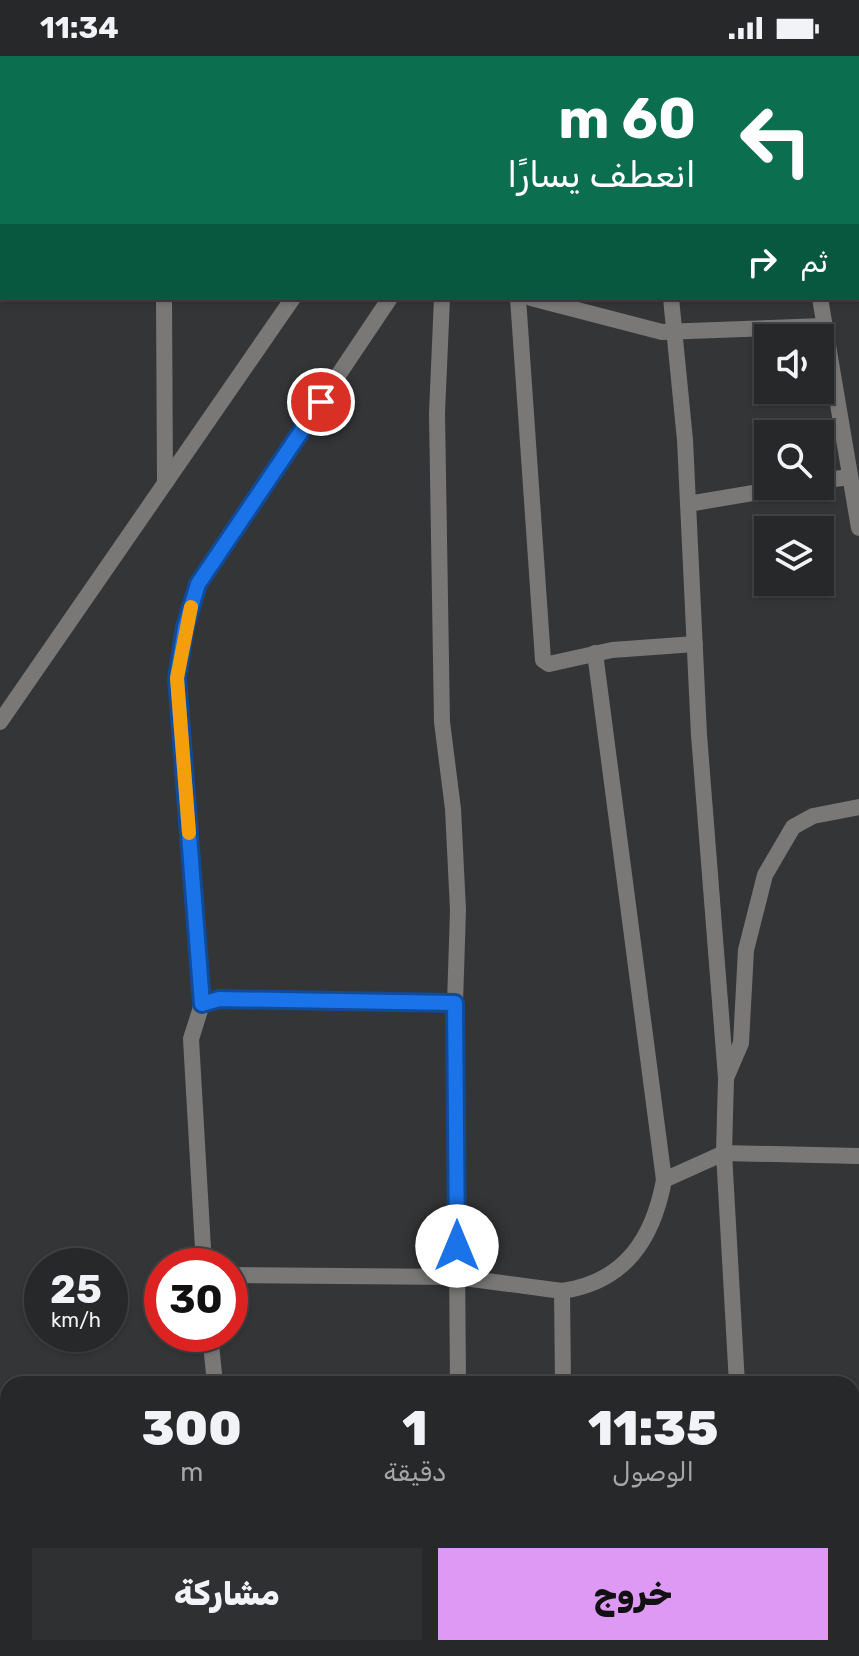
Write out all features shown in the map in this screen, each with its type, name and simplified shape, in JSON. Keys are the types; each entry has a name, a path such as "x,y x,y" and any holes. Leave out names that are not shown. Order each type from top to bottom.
{"street":[{"path":"164,300 165,483"},
{"path":"0,722 292,300"},
{"path":"203,1248 191,1039 202,1004 177,678 185,627 198,584 389,300"},
{"path":"442,300 437,413 442,707 453,809 458,910 455,1003 458,1376"},
{"path":"518,300 543,660 549,664 595,653 695,644"},
{"path":"538,300 592,316 674,333 754,329"},
{"path":"671,300 688,504 726,1078 724,1153 737,1376"},
{"path":"820,300 823,324"},
{"path":"834,390 859,528"},
{"path":"834,479 849,477"},
{"path":"688,504 754,493"},
{"path":"248,1275 457,1277 562,1291 591,1283 635,1254 651,1230 664,1180 595,653"},
{"path":"726,1078 741,1043 746,950 765,875 793,827 813,816 859,807"},
{"path":"202,1004 219,999 455,1003"},
{"path":"664,1180 724,1153 859,1156"},
{"path":"562,1291 563,1376"},
{"path":"212,1352 214,1376"}],"slow traffic":[{"path":"189,833 177,678 191,607"}],"route":[{"path":"321,402 198,584 185,627 177,678 202,1004 219,999 455,1003 457,1246"}]}
